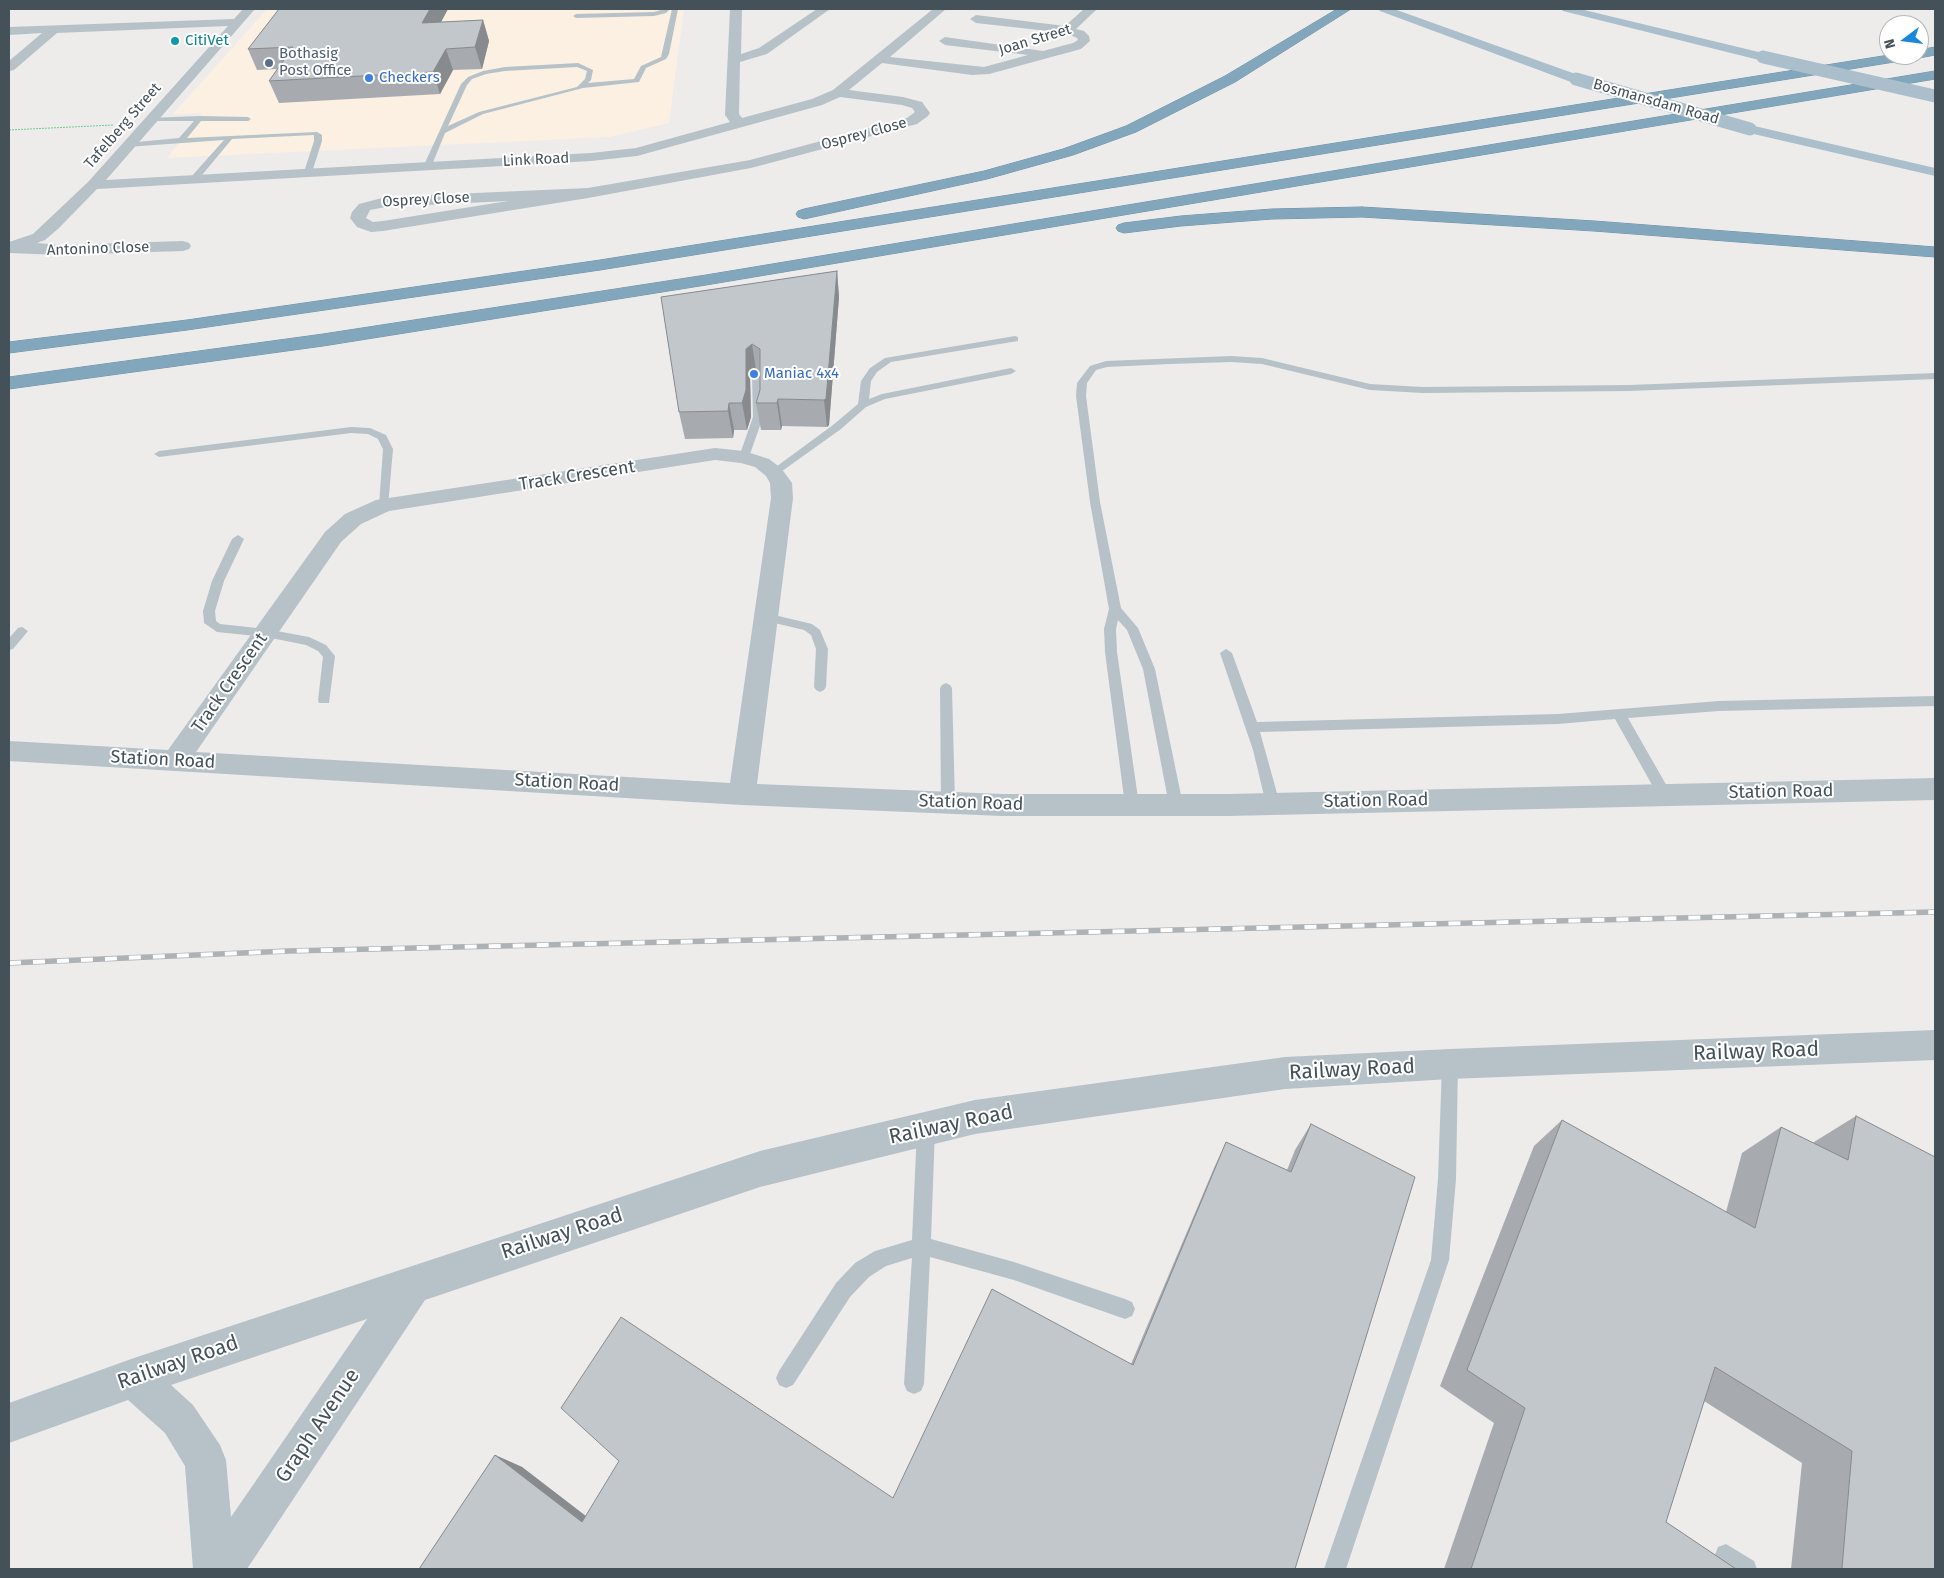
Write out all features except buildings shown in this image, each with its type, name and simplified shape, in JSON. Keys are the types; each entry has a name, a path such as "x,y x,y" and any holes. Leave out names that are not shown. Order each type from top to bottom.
{"highway":[{"path":"790,217 987,176 1068,152 1131,129 1230,79 1345,9"},
{"path":"9,348 393,295 691,251 1879,60"},
{"path":"9,383 324,340 696,281 1935,75"},
{"path":"1110,230 1181,221 1272,214 1362,212 1585,225 1935,252"},
{"path":"393,295 442,282 693,235"},
{"path":"324,340 373,342 1033,242"}],"main road":[{"name":"Bosmansdam Road","path":"1384,9 1576,79 1750,128 1935,172"},
{"path":"1567,9 1763,57 1935,96"}],"street":[{"name":"Tafelberg Street","path":"11,247 38,237 53,225 93,185 249,9"},
{"path":"736,9 732,115 739,123"},
{"path":"735,60 764,51 824,9"},
{"name":"Link Road","path":"93,185 617,155 637,152 817,102 838,93 940,9"},
{"name":"Joan Street","path":"880,59 979,71 995,70 1077,46 1084,41 1083,36 1068,30 982,20 1000,9"},
{"path":"1068,30 1091,9"},
{"path":"9,31 237,22"},
{"path":"9,67 54,29"},
{"path":"945,41 1046,54"},
{"name":"Osprey Close","path":"588,192 386,202 365,207 360,212 358,218 362,224 372,227 384,226 588,192 751,164 912,121 923,113 917,105 911,103 838,93"},
{"path":"675,142 714,170"},
{"name":"Antonino Close","path":"11,247 31,250 61,250 183,246"},
{"name":"Track Crescent","path":"176,760 333,537 354,519 384,505 715,454 744,457 762,463 774,472"},
{"path":"742,794 782,498 781,483 774,472"},
{"name":"Station Road","path":"9,751 742,794 1002,805 1273,804 1935,789"},
{"name":"Railway Road","path":"9,1423 134,1378 414,1283 760,1169 975,1117 1285,1073 1450,1064 1935,1045"},
{"name":"Graph Avenue","path":"222,1569 414,1283"},
{"path":"134,1378 179,1419 205,1460 215,1569"}],"lane":[{"path":"576,16 654,14 664,12 667,9"},
{"path":"442,132 481,113 582,86 637,81 643,67 664,58 675,9"},
{"path":"428,165 464,84 476,75 505,69 582,66 590,70 590,73 588,80 582,86"},
{"path":"148,121 200,118 248,119"},
{"path":"181,140 200,118"},
{"path":"127,145 181,140 314,133 318,135 318,141 308,172"},
{"path":"194,179 230,137"},
{"path":"863,405 866,381 873,370 888,360 1016,339"},
{"path":"1132,805 1111,652 1110,629 1115,609 1095,502 1081,396 1082,383 1086,374 1092,368 1106,364 1231,359 1262,361 1370,387 1423,390 1629,388 1935,376"},
{"path":"774,472 837,428 863,405 882,396 1011,371"},
{"path":"744,457 758,417 757,375"},
{"path":"159,454 351,430 370,431 382,437 388,449 384,505"},
{"path":"238,539 218,581 209,611 210,622 217,628 266,633 309,642 322,648 328,656 324,700"},
{"path":"1115,609 1132,628 1149,670 1176,805"},
{"path":"766,617 808,627 816,633 822,649 820,687"},
{"path":"9,646 22,631"},
{"path":"1226,653 1260,750 1273,804"},
{"path":"946,688 948,803"},
{"path":"1252,727 1548,719 1719,706 1935,701"},
{"path":"1619,714 1665,795"},
{"path":"1335,1569 1440,1260 1447,1179 1450,1064"},
{"path":"914,1384 922,1246 926,1129"},
{"path":"786,1378 843,1290 862,1270 882,1258 922,1246 1014,1271 1125,1309"},
{"path":"1726,1555 1746,1569"}],"path":[{"path":"9,130 148,121"}],"shaded area":[{"path":"267,9 684,9 669,123 609,137 167,158 202,113 173,114"}],"railway":[{"path":"9,963 289,951 1935,912"}],"place":[{"name":"CitiVet","path":"175,41"},
{"name":"Bothasig Post Office","path":"269,63"},
{"name":"Checkers","path":"369,78"},
{"name":"Maniac 4x4","path":"754,374"}]}
